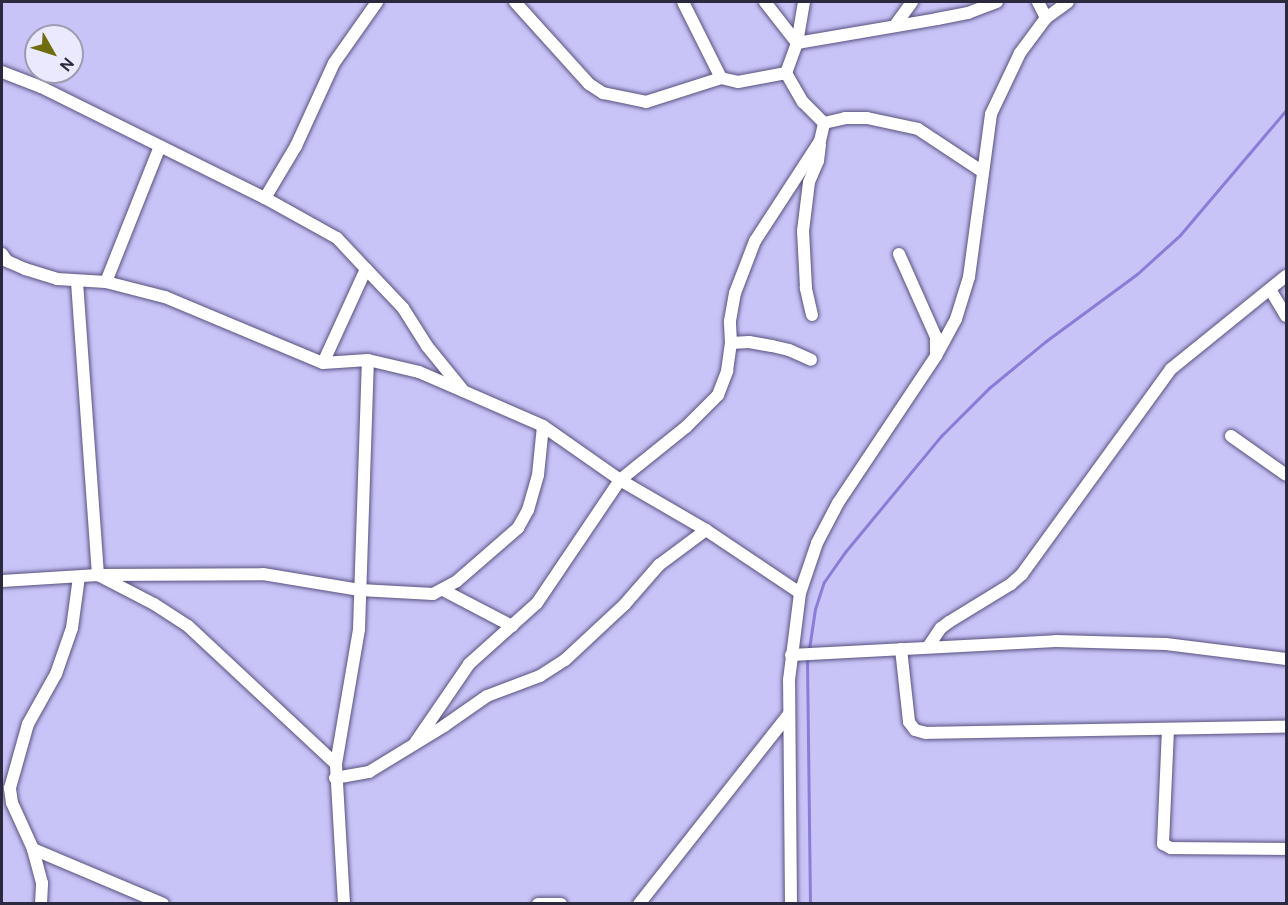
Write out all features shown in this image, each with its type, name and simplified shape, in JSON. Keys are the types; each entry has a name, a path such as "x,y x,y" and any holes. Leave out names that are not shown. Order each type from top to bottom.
{"street":[{"path":"265,198 296,146 334,63 377,2"},
{"path":"515,2 589,84 603,93 646,102 721,78 738,82 786,73"},
{"path":"683,2 721,78"},
{"path":"765,2 797,43"},
{"path":"786,73 797,43 804,2"},
{"path":"896,24 912,2"},
{"path":"797,43 968,13 997,2"},
{"path":"1038,2 1047,18"},
{"path":"791,903 789,714 791,655 800,593 818,543 838,503 936,356 956,319 969,277 991,114 1020,52 1047,18 1068,2"},
{"path":"2,72 41,87 265,198 337,238 403,308 427,346 463,391"},
{"path":"786,73 803,102 824,123"},
{"path":"824,123 845,118 867,118 918,129 983,172"},
{"path":"812,315 806,288 803,231 809,182 818,161 824,123"},
{"path":"414,744 469,664 537,603 620,480 686,427 718,394 727,371 731,343 730,321 735,293 755,241 820,141"},
{"path":"106,282 160,146"},
{"path":"2,254 8,261 25,269 77,282 106,282 165,297 323,363 368,360 419,372 543,426 620,480 706,530 800,593"},
{"path":"899,254 936,337 936,356"},
{"path":"323,363 366,268"},
{"path":"928,647 949,622 1011,584 1022,574 1171,369 1287,276"},
{"path":"77,282 98,575"},
{"path":"1271,291 1287,316"},
{"path":"731,343 749,342 772,346 789,350 811,360"},
{"path":"344,903 336,764 359,629 368,360"},
{"path":"2,581 98,575 263,574 360,590 426,595 443,590 457,581 518,528 528,510 538,475 543,426"},
{"path":"1231,436 1287,475"},
{"path":"336,778 369,772 487,696 540,676 565,660 625,604 659,565 706,530"},
{"path":"98,575 154,604 188,626 336,764"},
{"path":"41,903 42,883 33,849 12,803 10,788 28,724 56,674 72,628 79,577"},
{"path":"443,590 512,626"},
{"path":"791,655 1056,641 1166,644 1287,659"},
{"path":"900,649 909,722 915,730 926,733 1287,727"},
{"path":"639,903 789,714"},
{"path":"1168,729 1163,844 1171,849 1287,849"},
{"path":"33,849 163,903"},
{"path":"538,903 561,903"}],"waterway":[{"path":"809,649 815,609 824,582 845,552 941,436 989,388 1046,341 1137,274 1180,235 1286,110"},
{"path":"807,659 810,904"}]}
